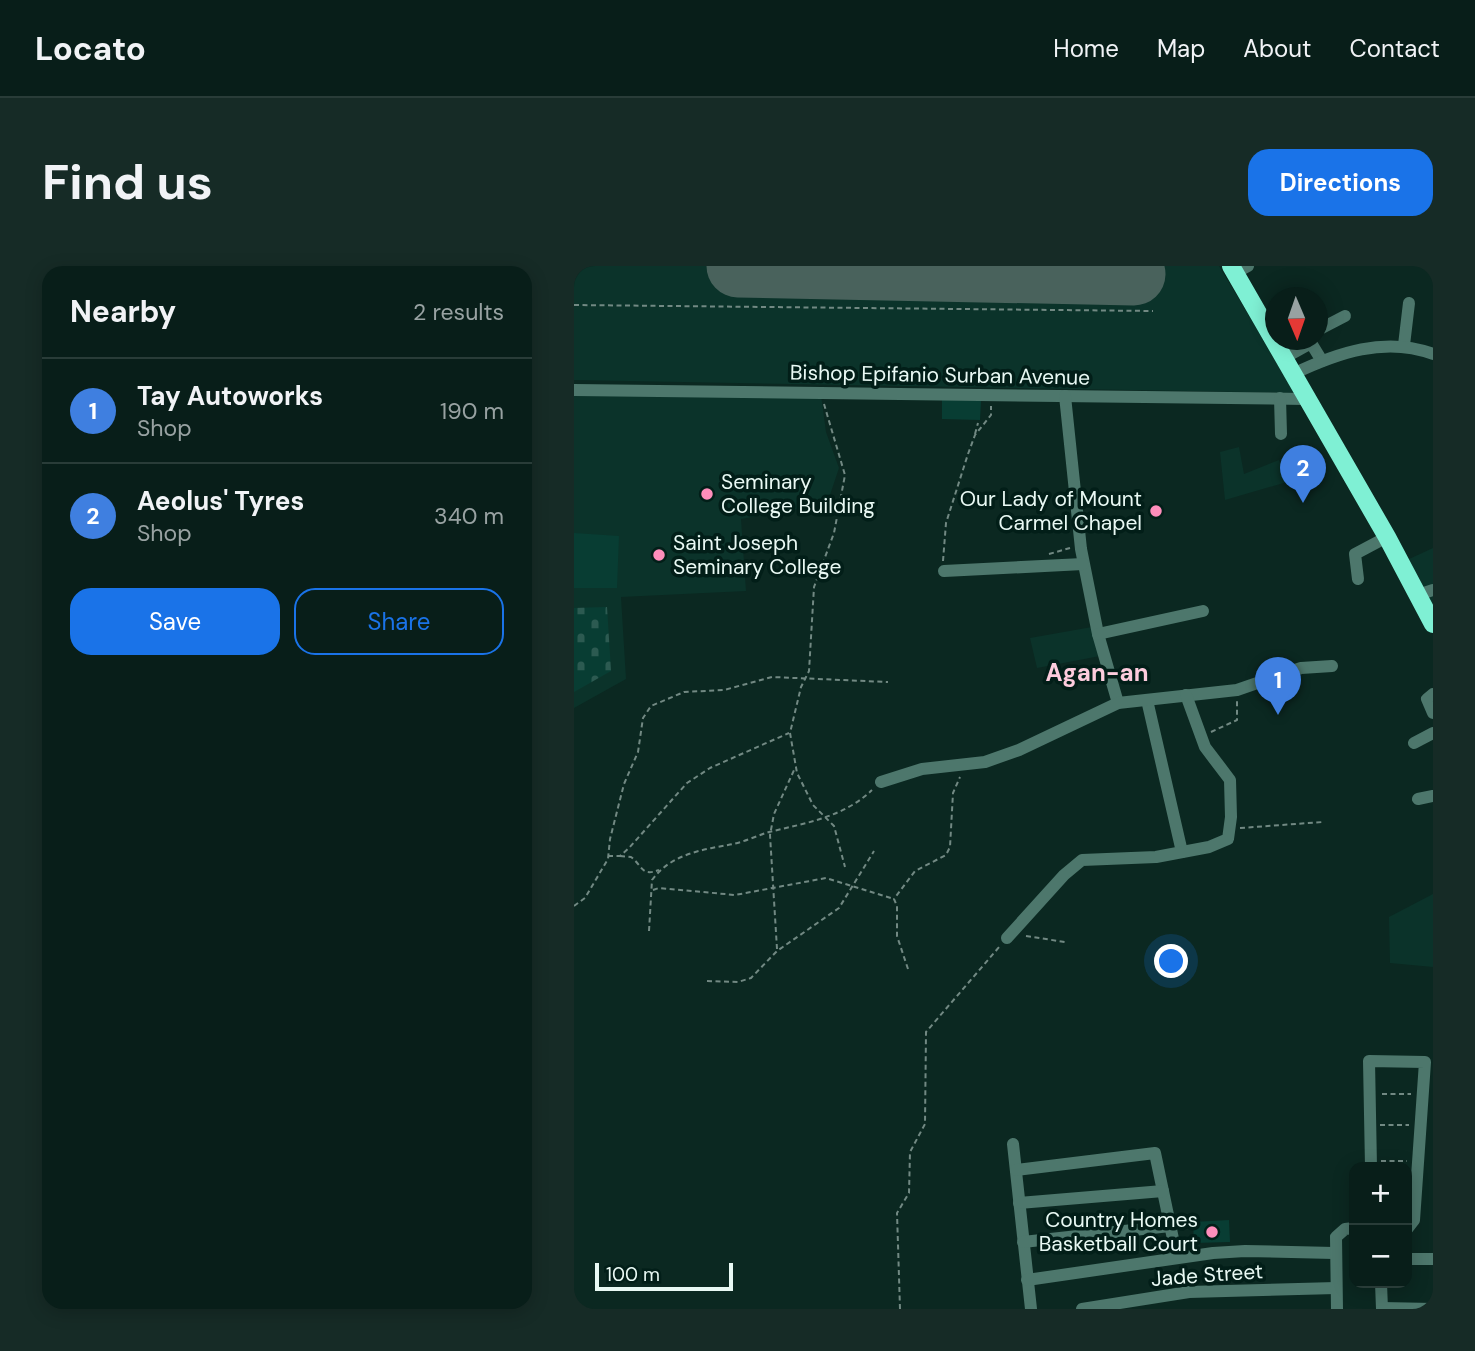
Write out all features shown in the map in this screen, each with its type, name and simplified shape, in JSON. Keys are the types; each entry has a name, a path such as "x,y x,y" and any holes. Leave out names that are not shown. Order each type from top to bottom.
{"highway":[{"path":"1238,269 1306,399 1387,537 1426,593 1433,624"}],"street":[{"path":"1404,345 1409,303"},
{"path":"1328,325 1345,316"},
{"path":"1285,361 1311,343 1322,361"},
{"path":"1285,361 1322,361 1358,349 1404,345 1433,354"},
{"path":"1285,361 1293,350"},
{"name":"Bishop Epifanio Surban Avenue","path":"574,390 1306,399"},
{"path":"1065,396 1083,564 1098,634 1118,703"},
{"path":"1280,398 1281,434"},
{"path":"1358,579 1355,553 1387,537"},
{"path":"944,571 1083,564"},
{"path":"1098,634 1203,611"},
{"path":"881,782 922,769 969,765 1019,750 1118,703 1237,690 1301,668 1332,666"},
{"path":"1433,694 1427,699 1433,713"},
{"path":"1007,938 1064,875 1082,860 1134,860 1182,852 1222,843 1228,839 1231,828 1230,780 1200,736 1186,695"},
{"path":"1147,700 1182,852"},
{"path":"1414,743 1433,733"},
{"path":"1418,799 1433,796"},
{"path":"1371,1162 1369,1061 1425,1062 1415,1220 1411,1225"},
{"path":"1013,1144 1031,1309"},
{"path":"1016,1170 1155,1153 1177,1258"},
{"path":"1019,1203 1163,1191"},
{"path":"1023,1242 1170,1226"},
{"path":"1337,1309 1334,1253 1336,1237 1340,1231 1349,1229"},
{"path":"1027,1280 1245,1251 1334,1253"},
{"path":"1412,1259 1433,1259"},
{"name":"Jade Street","path":"1082,1309 1189,1292 1336,1288"},
{"path":"1381,1288 1382,1309 1433,1309"}],"path":[{"path":"574,305 1153,311"},
{"path":"820,393 845,475 834,533 812,597 814,636 810,671 805,679 790,733 796,767 813,804 834,826 845,867"},
{"path":"975,435 992,415 991,395"},
{"path":"944,571 942,549 946,523 978,423"},
{"path":"574,906 585,898 608,856 624,784 638,752 643,718 651,706 684,692 724,690 772,677 888,682"},
{"path":"1200,736 1237,720 1237,690"},
{"path":"620,856 687,783 710,768 790,733"},
{"path":"894,899 915,870 946,855 950,848 953,793 969,765"},
{"path":"777,951 771,832 774,814 796,767"},
{"path":"608,856 631,857 643,872 649,874 702,849 730,845 816,822 860,801 881,782"},
{"path":"1231,828 1323,822"},
{"path":"707,981 738,982 751,978 777,951 839,908 855,886 874,851"},
{"path":"649,931 652,880 660,870"},
{"path":"652,890 659,888 735,895 803,880 826,878 855,886 894,899 897,906 897,936 908,969"},
{"path":"900,1309 897,1213 909,1193 910,1152 926,1124 926,1032 1007,938 1021,935 1065,942"},
{"path":"1370,1094 1423,1094"},
{"path":"1370,1125 1421,1125"},
{"path":"1402,1162 1418,1161"}],"shaded area":[{"path":"574,266 1219,266 1265,342 1265,350 1270,350 1296,393 574,380"},
{"name":"Saint Joseph Seminary College","path":"574,392 821,395 826,432 839,468 827,504 741,519 746,591 621,597 626,679 574,708"},
{"path":"1239,447 1244,474 1279,460 1287,482 1225,500 1220,452"},
{"path":"1433,548 1433,608 1407,560"},
{"path":"1092,627 1100,656 1037,668 1030,638"},
{"path":"1433,894 1433,967 1390,963 1389,917"}],"green space":[{"path":"942,400 981,401 980,420 942,419"},
{"path":"574,533 619,536 617,588 574,588"},
{"path":"607,607 611,671 574,692 574,608"},
{"name":"Country Homes Basketball Court","path":"1229,1220 1230,1242 1194,1243 1193,1222"}],"taxiway":[{"path":"983,266 987,271"}],"runway":[{"path":"738,266 1134,274"}],"place":[{"name":"Seminary College Building","path":"707,494"},
{"name":"Aeolus' Tyres","path":"1303,503"},
{"name":"Our Lady of Mount Carmel Chapel","path":"1156,511"},
{"name":"Saint Joseph Seminary College","path":"659,555"},
{"name":"Tay Autoworks","path":"1278,715"},
{"name":"Country Homes Basketball Court","path":"1212,1232"}],"district":[{"name":"Agan-an","path":"1097,673"}]}
